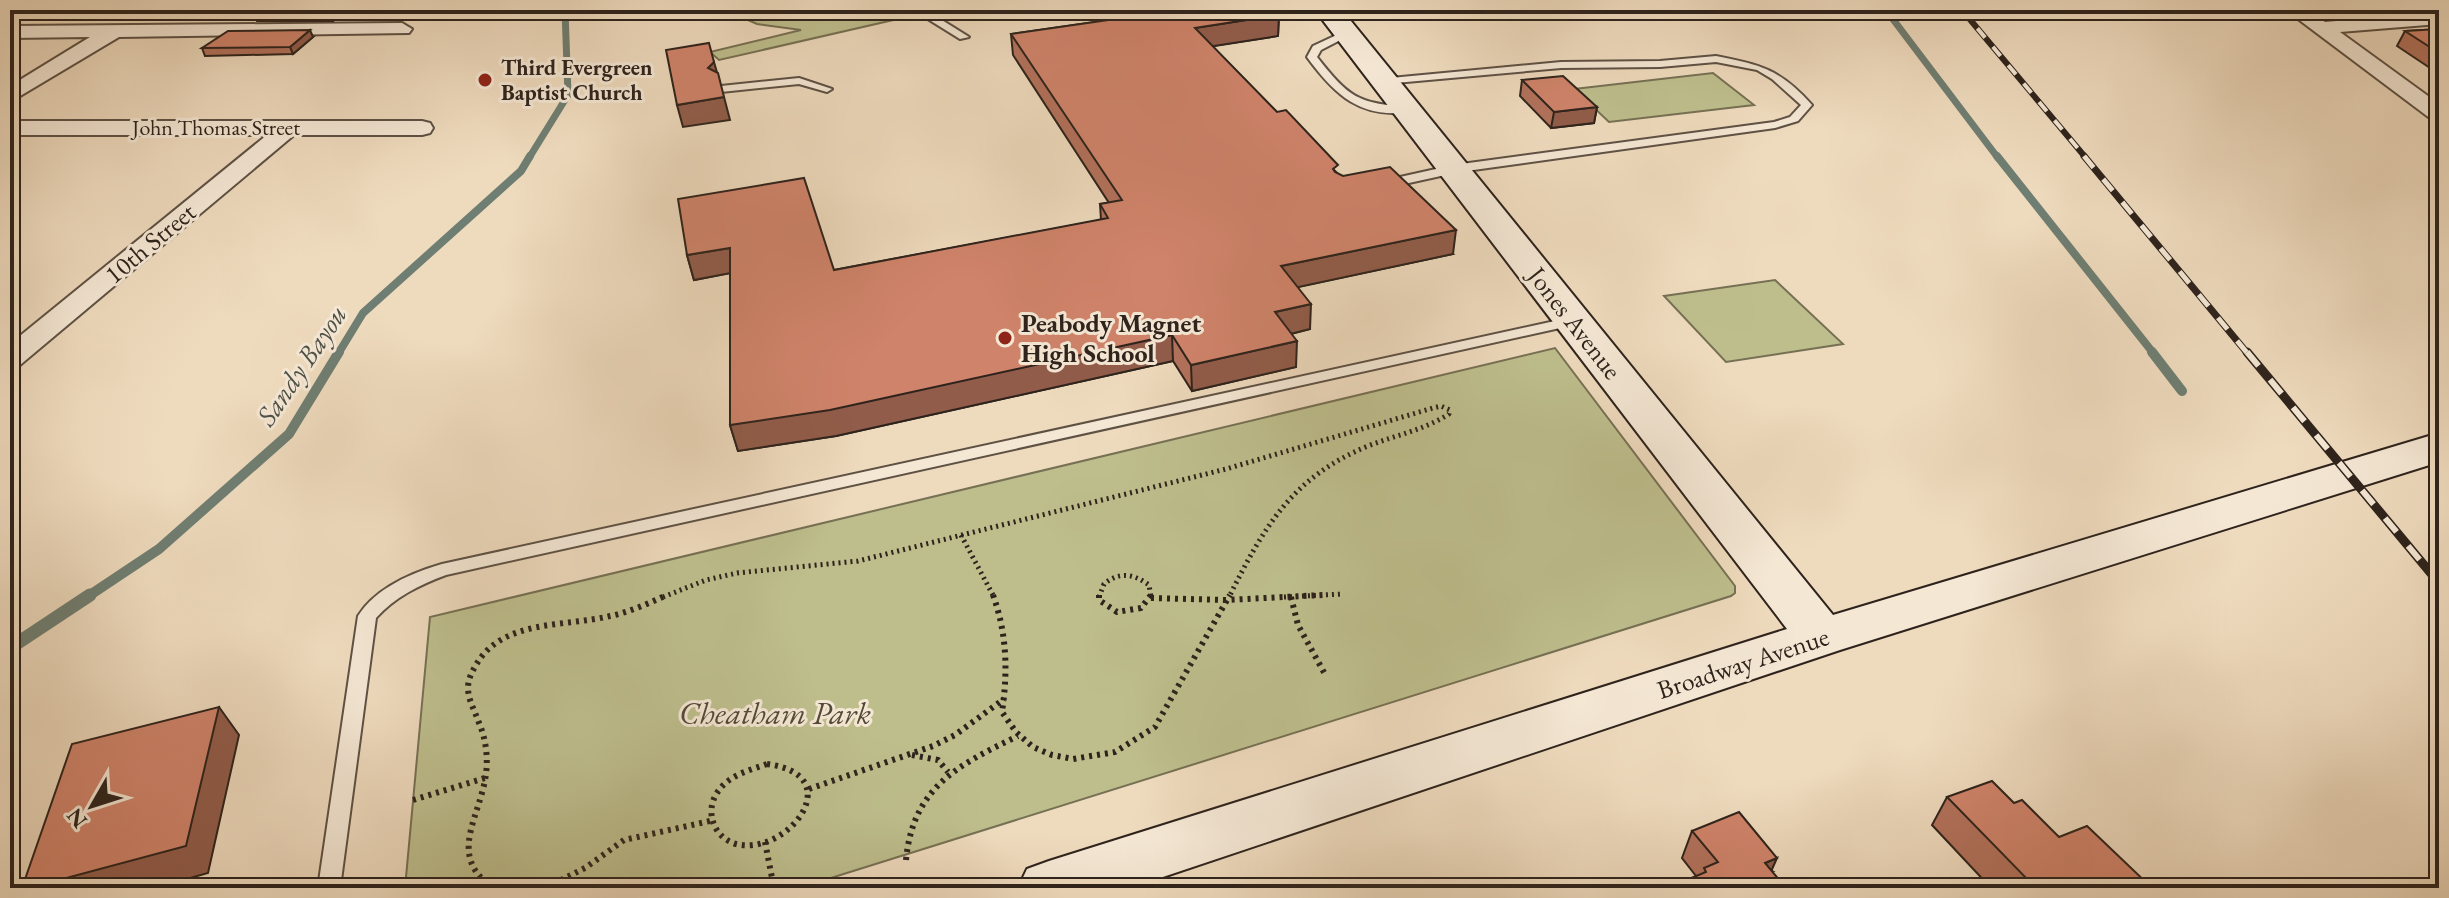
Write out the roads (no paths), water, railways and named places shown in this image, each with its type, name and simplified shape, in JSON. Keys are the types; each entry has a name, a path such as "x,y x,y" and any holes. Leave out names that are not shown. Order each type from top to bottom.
{"main road":[{"name":"Jones Avenue","path":"1337,22 1822,637"},
{"name":"Broadway Avenue","path":"1049,888 1822,637 2351,477 2439,447"}],"street":[{"path":"10,95 148,10"},
{"path":"2296,10 2439,114"},
{"path":"2320,28 2439,18"},
{"path":"10,32 402,29"},
{"name":"10th Street","path":"10,359 290,127"},
{"name":"John Thomas Street","path":"10,128 422,128"}],"lane":[{"path":"926,14 964,37"},
{"path":"1371,187 1454,170 1775,125 1794,119 1807,105 1776,77 1760,68 1716,59 1660,64 1561,65 1395,96"},
{"path":"721,89 799,81 827,89"},
{"path":"329,888 367,616 382,598 408,583 442,570 1573,321"}],"waterway":[{"name":"Sandy Bayou","path":"529,158 568,95 565,10"},
{"path":"1886,10 1998,158"},
{"name":"Sandy Bayou","path":"338,354 363,313 521,171 530,156"},
{"path":"1997,156 2154,354"},
{"name":"Sandy Bayou","path":"90,595 159,549 289,434 339,352"},
{"path":"2152,352 2182,391"},
{"name":"Sandy Bayou","path":"10,648 90,595"}],"railway":[{"path":"1962,10 2086,158"},
{"path":"2084,156 2248,354"},
{"path":"2247,352 2439,583"}],"place":[{"name":"Third Evergreen Baptist Church","path":"485,80"},
{"name":"Peabody Magnet High School","path":"1005,338"}],"park label":[{"name":"Cheatham Park","path":"775,713"}]}
